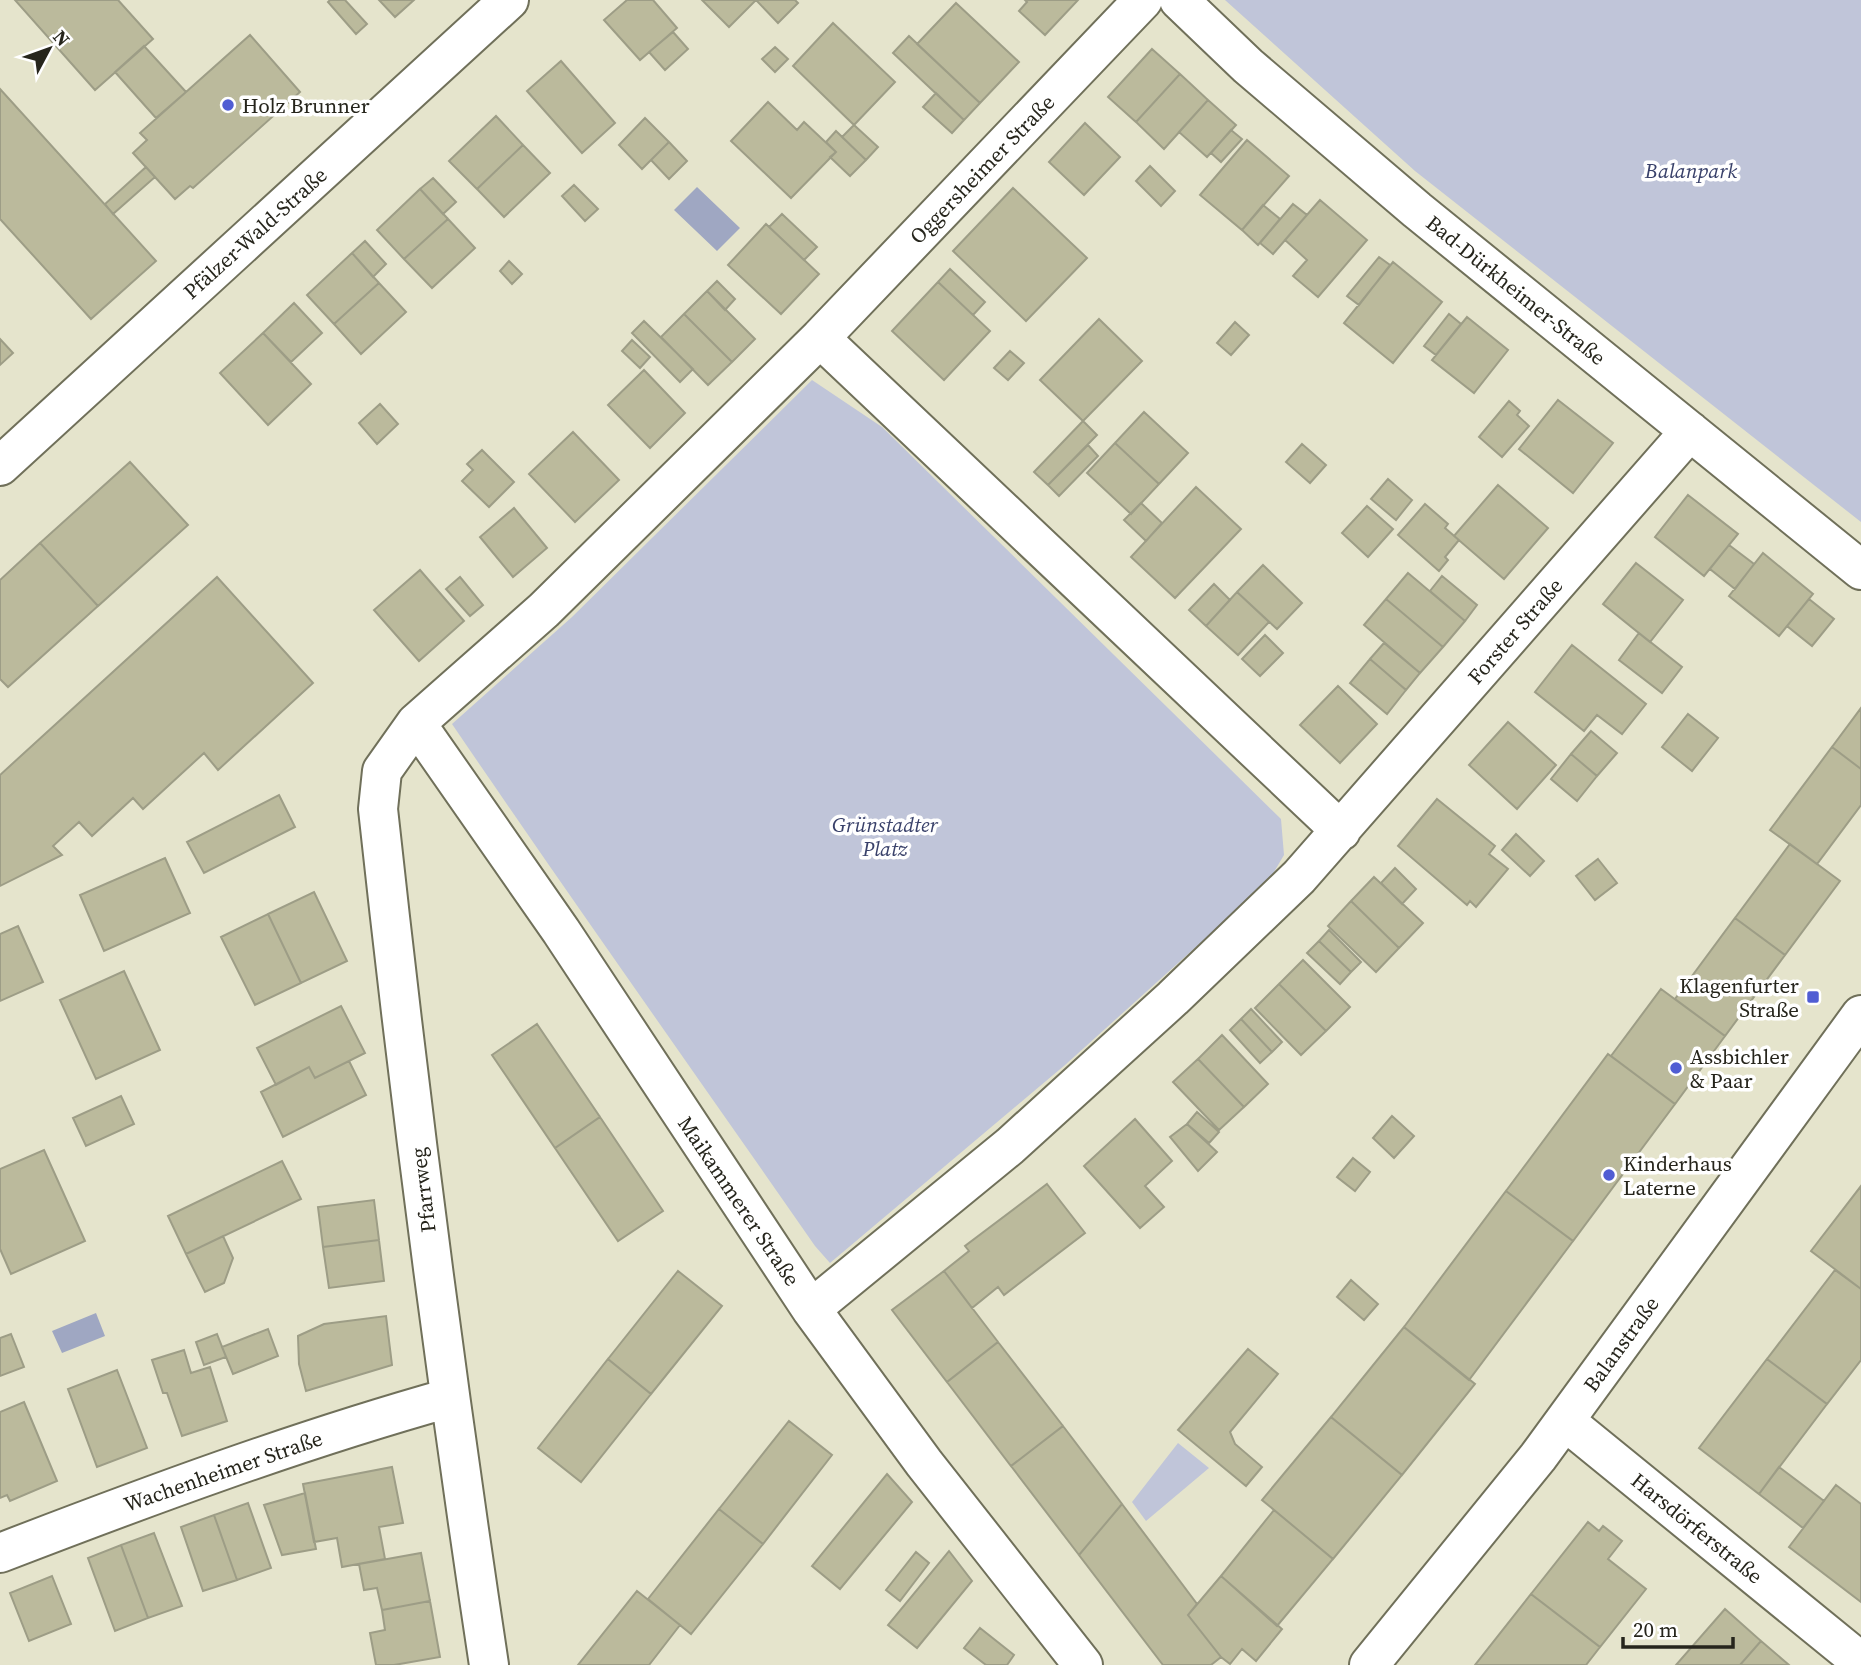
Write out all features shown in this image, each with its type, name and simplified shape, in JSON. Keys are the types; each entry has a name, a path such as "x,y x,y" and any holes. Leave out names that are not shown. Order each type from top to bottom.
{"street":[{"name":"Pfälzer-Wald-Straße","path":"0,466 509,0"},
{"name":"Oggersheimer Straße","path":"820,338 1143,0"},
{"name":"Bad-Dürkheimer-Straße","path":"1179,0 1248,65 1417,210 1861,570"},
{"path":"416,723 544,610 820,338 1341,831 1299,877 1173,998 1010,1146 811,1309"},
{"name":"Forster Straße","path":"1341,831 1689,431"},
{"name":"Maikammerer Straße","path":"416,723 561,931 811,1309 924,1463 1083,1665"},
{"name":"Pfarrweg","path":"416,723 382,771 378,809 449,1398 489,1665"},
{"name":"Balanstraße","path":"1369,1665 1565,1421 1861,1015"},
{"name":"Wachenheimer Straße","path":"0,1553 116,1508 340,1430 449,1398"},
{"name":"Harsdörferstraße","path":"1565,1421 1861,1662"}],"green space":[{"name":"Balanpark","path":"1225,0 1861,0 1861,522 1415,171"},
{"name":"Grünstadter Platz","path":"812,380 882,427 1281,819 1284,855 1268,882 1065,1065 830,1263 815,1246 452,724 572,617"},
{"path":"1178,1443 1209,1468 1146,1521 1132,1502"}],"shaded area":[{"path":"697,187 740,228 717,251 674,210"},
{"path":"96,1313 105,1336 62,1353 52,1331"}],"building":[{"path":"15,0 118,0 153,39 95,90"},
{"path":"345,0 367,24 356,34 328,2"},
{"path":"379,0 414,0 395,17"},
{"path":"627,0 653,0 677,28 640,60 604,20"},
{"path":"702,0 756,0 729,27"},
{"path":"756,0 795,0 798,3 778,23"},
{"path":"1025,0 1078,0 1045,35 1019,11 1027,2"},
{"path":"956,3 1019,62 980,103 917,44"},
{"path":"833,23 895,82 854,125 793,66"},
{"path":"673,32 688,49 665,70 649,52"},
{"name":"Holz Brunner","path":"250,35 300,92 193,188 190,186 175,199 133,153 147,140 140,133"},
{"path":"909,36 980,103 964,120 893,53"},
{"path":"144,46 186,92 156,118 115,72"},
{"path":"775,47 788,59 775,72 762,59"},
{"path":"1152,49 1180,74 1136,122 1108,97"},
{"path":"561,61 615,123 582,153 527,91"},
{"path":"1180,74 1208,100 1164,149 1136,122"},
{"path":"0,89 156,261 91,319 0,219"},
{"path":"936,93 964,120 952,133 923,107"},
{"path":"1208,100 1236,125 1207,157 1179,132"},
{"path":"768,102 797,130 804,122 836,152 791,198 731,141"},
{"path":"496,116 523,145 477,189 449,161"},
{"path":"645,118 669,142 642,169 619,145"},
{"path":"1085,123 1120,157 1084,195 1049,162"},
{"path":"854,125 878,147 866,160 842,137"},
{"path":"1231,130 1242,139 1221,162 1211,153"},
{"path":"836,131 866,160 850,176 830,157 836,152 826,142"},
{"path":"1247,140 1289,176 1242,230 1200,195"},
{"path":"669,142 687,161 669,179 651,160"},
{"path":"523,145 550,173 504,217 477,189"},
{"path":"1150,166 1175,191 1161,206 1136,181"},
{"path":"146,167 155,177 113,214 105,204"},
{"path":"433,178 456,202 443,214 420,189"},
{"path":"574,185 598,209 585,221 562,196"},
{"path":"1013,188 1087,258 1026,321 953,251"},
{"path":"420,189 448,219 404,259 377,230"},
{"path":"1320,200 1367,240 1318,297 1293,276 1307,260 1285,240"},
{"path":"1293,204 1307,215 1273,254 1260,243"},
{"path":"1263,205 1280,219 1258,245 1242,230"},
{"path":"782,214 817,247 804,260 769,227"},
{"path":"448,219 475,248 432,288 404,259"},
{"path":"766,224 819,274 781,314 728,265"},
{"path":"365,241 386,264 373,277 352,253"},
{"path":"352,253 379,283 334,324 307,295"},
{"path":"1379,257 1390,265 1359,305 1347,296"},
{"path":"509,261 522,274 512,284 500,271"},
{"path":"1393,262 1442,302 1393,363 1344,323"},
{"path":"950,269 985,302 973,315 938,282"},
{"path":"717,281 735,299 725,310 707,291"},
{"path":"938,282 990,331 944,380 892,331"},
{"path":"379,283 406,312 361,354 334,324"},
{"path":"707,291 755,339 732,362 684,314"},
{"path":"294,303 322,333 291,362 263,333"},
{"path":"684,314 732,362 708,385 661,337"},
{"path":"1449,314 1461,324 1436,355 1424,346"},
{"path":"1467,317 1508,350 1474,393 1432,360"},
{"path":"1099,319 1142,361 1083,421 1040,380"},
{"path":"644,321 693,369 680,382 632,333"},
{"path":"1235,322 1249,335 1231,355 1217,343"},
{"path":"263,333 311,384 268,425 220,373"},
{"path":"0,339 13,353 0,365"},
{"path":"632,340 650,357 640,368 622,351"},
{"path":"1010,351 1024,363 1008,380 994,368"},
{"path":"644,370 685,413 650,448 608,405"},
{"path":"1558,400 1613,443 1573,493 1519,449"},
{"path":"1509,401 1520,411 1517,415 1529,426 1502,457 1479,437"},
{"path":"380,404 398,424 377,444 359,423"},
{"path":"1144,412 1188,453 1159,484 1115,443"},
{"path":"1083,421 1097,435 1048,485 1034,472"},
{"path":"573,432 619,480 575,522 529,474"},
{"path":"1115,443 1159,484 1131,514 1087,473"},
{"path":"1302,444 1326,465 1310,483 1286,462"},
{"path":"1088,445 1098,456 1059,496 1048,485"},
{"path":"482,450 514,482 489,507 462,481 473,470 467,464"},
{"path":"130,462 188,525 98,606 40,543"},
{"path":"1388,479 1412,500 1396,520 1371,499"},
{"path":"1498,485 1548,528 1504,579 1454,536"},
{"path":"1196,487 1241,529 1175,598 1131,557"},
{"path":"1688,495 1738,534 1704,576 1655,537"},
{"path":"1141,503 1162,523 1146,541 1124,520"},
{"path":"1425,504 1448,524 1445,528 1459,540 1445,557 1448,560 1439,571 1398,535"},
{"path":"1367,506 1393,529 1368,557 1342,533"},
{"path":"514,508 547,548 513,577 480,537"},
{"path":"40,543 98,606 8,687 0,679 0,580"},
{"path":"1729,545 1754,564 1735,589 1710,569"},
{"path":"1763,553 1813,594 1779,636 1729,596"},
{"path":"1636,563 1683,600 1650,642 1603,604"},
{"path":"1263,565 1302,603 1277,629 1237,592"},
{"path":"420,570 464,621 419,661 374,610"},
{"path":"1408,573 1465,621 1443,647 1386,599"},
{"path":"1442,576 1477,605 1465,621 1430,591"},
{"path":"217,577 313,683 218,770 204,753 143,809 133,798 92,836 79,822 53,846 62,855 0,886 0,775"},
{"path":"460,577 483,605 470,616 446,589"},
{"path":"1214,584 1230,600 1206,626 1189,610"},
{"path":"1237,592 1269,622 1238,655 1206,626"},
{"path":"1386,599 1443,647 1420,673 1364,625"},
{"path":"1809,599 1834,619 1812,646 1787,626"},
{"path":"1639,633 1682,667 1662,693 1619,660"},
{"path":"1265,635 1283,653 1260,676 1242,659"},
{"path":"1384,643 1420,673 1406,690 1370,659"},
{"path":"1572,645 1646,704 1622,734 1597,715 1584,731 1535,692"},
{"path":"1370,659 1406,690 1387,714 1350,683"},
{"path":"1338,686 1377,724 1340,763 1300,725"},
{"path":"1861,708 1861,769 1832,747"},
{"path":"1688,714 1718,738 1692,771 1662,747"},
{"path":"1508,722 1556,765 1517,809 1469,765"},
{"path":"1591,731 1617,753 1597,776 1571,754"},
{"path":"1832,747 1861,769 1861,805 1817,864 1770,830"},
{"path":"1571,754 1597,776 1577,801 1551,779"},
{"path":"279,795 295,827 204,873 187,842"},
{"path":"1437,799 1495,846 1489,854 1508,869 1476,907 1470,901 1467,905 1398,846"},
{"path":"1516,834 1544,861 1530,876 1502,850"},
{"path":"1790,844 1840,881 1785,955 1735,918"},
{"path":"165,858 190,913 104,951 80,895"},
{"path":"1598,859 1617,883 1595,900 1576,876"},
{"path":"1395,868 1416,889 1402,904 1381,883"},
{"path":"1374,877 1423,923 1399,948 1351,901"},
{"path":"314,892 347,961 301,983 268,914"},
{"path":"1351,901 1399,948 1376,972 1328,926"},
{"path":"268,914 301,983 255,1005 221,937"},
{"path":"1735,918 1785,955 1725,1036 1675,999"},
{"path":"18,926 43,982 0,1001 0,934"},
{"path":"1329,930 1361,962 1351,972 1319,941"},
{"path":"1319,941 1351,972 1340,984 1307,953"},
{"path":"1303,960 1350,1007 1326,1031 1279,984"},
{"path":"124,971 160,1050 96,1079 60,1000"},
{"path":"1279,984 1326,1031 1301,1055 1255,1008"},
{"path":"1661,989 1725,1036 1675,1104 1611,1056"},
{"path":"341,1006 365,1053 315,1078 309,1067 276,1085 257,1048"},
{"path":"1251,1009 1282,1042 1272,1052 1241,1019"},
{"path":"1241,1019 1272,1052 1260,1063 1230,1030"},
{"path":"537,1024 600,1117 555,1148 492,1055"},
{"path":"1222,1035 1268,1084 1244,1107 1198,1059"},
{"path":"1608,1054 1675,1104 1573,1241 1506,1191"},
{"path":"1198,1059 1244,1107 1219,1130 1173,1082"},
{"path":"349,1061 366,1095 283,1137 261,1092 309,1067 315,1078"},
{"path":"121,1096 134,1124 86,1146 73,1118"},
{"path":"1197,1112 1219,1132 1209,1143 1187,1124"},
{"path":"1392,1116 1414,1136 1394,1158 1373,1138"},
{"path":"600,1117 663,1211 618,1241 555,1148"},
{"path":"1135,1119 1172,1161 1145,1186 1164,1207 1140,1228 1084,1166"},
{"path":"1187,1124 1217,1152 1198,1171 1170,1137"},
{"path":"44,1150 85,1241 11,1274 0,1249 0,1169"},
{"path":"1353,1158 1370,1172 1355,1191 1337,1177"},
{"path":"282,1161 301,1199 186,1254 168,1216"},
{"path":"1047,1184 1085,1233 1004,1295 998,1287 972,1308 944,1271 969,1251 965,1246"},
{"path":"1861,1186 1861,1289 1811,1251"},
{"path":"1506,1191 1573,1241 1469,1380 1404,1327"},
{"path":"374,1200 379,1240 323,1247 318,1207"},
{"path":"223,1236 233,1258 224,1283 205,1292 186,1254"},
{"path":"379,1240 384,1281 329,1288 323,1247"},
{"path":"1835,1270 1861,1289 1861,1360 1827,1404 1767,1359"},
{"path":"678,1271 722,1306 651,1394 608,1359"},
{"path":"944,1271 998,1342 947,1382 892,1310"},
{"path":"1351,1280 1378,1304 1364,1320 1337,1297"},
{"path":"386,1316 392,1365 306,1391 299,1364 298,1336 324,1324"},
{"path":"1404,1327 1475,1384 1402,1475 1331,1417"},
{"path":"268,1329 278,1356 233,1374 222,1347"},
{"path":"11,1334 24,1367 0,1376 0,1338"},
{"path":"217,1334 226,1357 204,1365 196,1342"},
{"path":"998,1342 1063,1426 1011,1466 947,1382"},
{"path":"1248,1349 1278,1374 1230,1432 1235,1444 1262,1467 1246,1486 1178,1430"},
{"path":"184,1350 191,1373 210,1367 227,1421 182,1436 152,1360"},
{"path":"608,1359 651,1394 581,1482 538,1448"},
{"path":"1767,1359 1827,1404 1759,1494 1699,1448"},
{"path":"117,1370 147,1448 97,1467 68,1389"},
{"path":"24,1402 57,1481 10,1501 7,1495 0,1498 0,1412"},
{"path":"1331,1417 1402,1475 1333,1559 1262,1500"},
{"path":"789,1421 832,1455 763,1544 719,1509"},
{"path":"1063,1426 1122,1504 1079,1555 1011,1466"},
{"path":"392,1467 403,1523 379,1527 385,1559 342,1567 337,1538 314,1542 303,1484"},
{"path":"1779,1467 1824,1501 1803,1528 1759,1494"},
{"path":"887,1474 912,1502 840,1589 812,1566"},
{"path":"1836,1485 1861,1504 1861,1602 1789,1547"},
{"path":"305,1493 316,1549 282,1555 264,1505"},
{"path":"248,1503 271,1568 237,1580 214,1515"},
{"path":"1122,1504 1197,1604 1188,1615 1221,1657 1211,1665 1163,1665 1079,1555"},
{"path":"719,1509 763,1544 691,1634 648,1599"},
{"path":"1274,1510 1333,1559 1277,1626 1221,1576"},
{"path":"214,1515 237,1580 203,1591 181,1527"},
{"path":"1588,1522 1599,1531 1603,1526 1622,1541 1608,1559 1646,1589 1600,1647 1531,1594"},
{"path":"154,1533 182,1606 148,1618 121,1545"},
{"path":"121,1545 148,1618 115,1631 88,1558"},
{"path":"949,1551 972,1581 917,1648 888,1625"},
{"path":"916,1552 929,1563 900,1601 886,1590"},
{"path":"421,1553 430,1601 382,1610 377,1588 364,1590 359,1564"},
{"path":"52,1576 71,1624 29,1641 10,1593"},
{"path":"1221,1576 1282,1629 1256,1661 1242,1649 1230,1664 1221,1657 1188,1615"},
{"path":"637,1591 680,1625 649,1665 578,1665"},
{"path":"1531,1594 1600,1647 1586,1665 1475,1665"},
{"path":"430,1601 440,1657 394,1665 376,1665 370,1633 385,1630 382,1610"},
{"path":"1725,1609 1761,1641 1740,1665 1676,1665"},
{"path":"980,1628 1014,1655 1007,1665 986,1665 964,1648"},
{"path":"1761,1641 1789,1665 1740,1665"}],"place":[{"name":"Holz Brunner","path":"228,105"},
{"name":"Klagenfurter Straße","path":"1813,997"},
{"name":"Assbichler & Paar","path":"1676,1068"},
{"name":"Kinderhaus Laterne","path":"1609,1175"}]}
